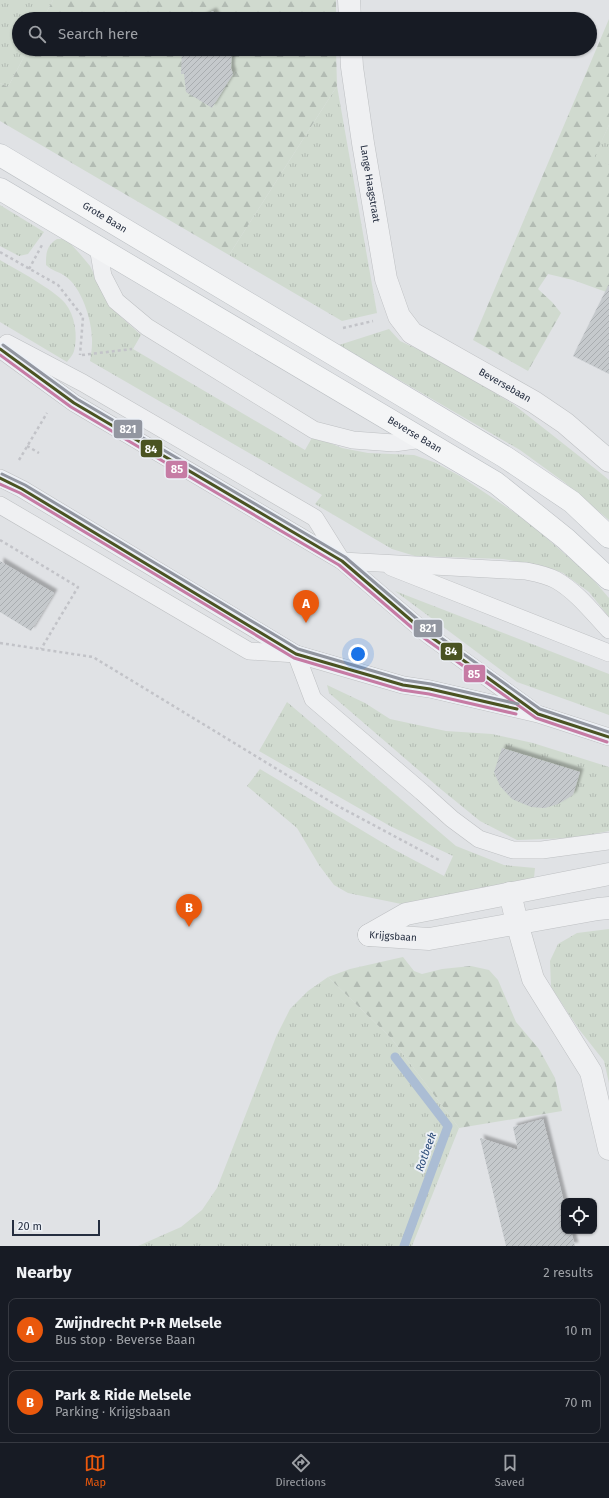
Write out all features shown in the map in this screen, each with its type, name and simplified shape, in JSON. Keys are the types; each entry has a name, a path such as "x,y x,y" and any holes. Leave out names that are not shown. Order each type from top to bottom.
{"main road":[{"name":"Grote Baan","path":"0,155 505,457 572,502 609,538"},
{"path":"0,189 98,247"},
{"name":"Beverse Baan","path":"98,247 496,483 566,539 609,579"}],"street":[{"path":"349,0 350,12"},
{"name":"Lange Haagstraat","path":"351,56 363,144 386,279 399,316"},
{"name":"Beversebaan","path":"399,316 412,333 534,402 565,423 609,461"},
{"name":"Krijgsbaan","path":"609,874 406,914 369,935 429,939 609,908"},
{"path":"510,893 533,979 591,1072 609,1149"}],"lane":[{"path":"98,247 103,276 116,301 147,327 314,430 353,440 394,443 423,439"},
{"path":"0,340 83,383 315,518 342,561"},
{"path":"0,349 74,403 342,561 428,634 538,714"},
{"path":"0,478 22,488 296,654 313,699 422,792 452,820 479,839 513,850 542,850 609,841"},
{"path":"0,505 249,651 296,654 403,685 430,689 538,714 609,737"},
{"path":"342,561 526,571 542,574 556,580 575,594 609,630"},
{"path":"379,562 609,653"}],"path":[{"path":"0,252 29,268"},
{"path":"80,356 132,349"},
{"path":"27,446 39,453"},
{"path":"0,540 78,587 41,649"},
{"path":"0,643 93,657 336,805 439,860"}],"green space":[{"path":"0,0 53,0 47,12 12,12 12,56 24,56 8,87 0,83"},
{"path":"53,0 336,0 336,12 47,12"},
{"path":"609,19 609,125 594,158 609,165 609,293 573,280 548,274 538,289 561,313 528,371 473,340 593,56 597,56 597,47"},
{"path":"24,56 336,56 337,86 229,255 0,121 0,83 8,87"},
{"path":"337,86 377,313 342,321 229,255"},
{"path":"609,125 609,165 593,159"},
{"path":"0,205 44,232 28,254 19,256 0,246"},
{"path":"57,239 62,239 69,242 80,254 90,266 102,290 121,317 141,335 133,349 305,450 313,436 342,448 368,453 414,455 436,463 460,476 527,521 590,576 609,598 609,617 589,592 563,573 543,566 503,559 415,556 392,549 315,504 322,495 90,361 92,350 91,326 85,306 77,288 65,276 46,265 49,247"},
{"path":"0,260 34,280 65,303 71,313 76,332 73,352 67,362 0,322"},
{"path":"389,329 400,341 437,358 513,404 609,480 609,520 564,482 520,450 339,345"},
{"path":"395,591 609,674 609,715 517,682"},
{"path":"327,685 365,703 390,719 446,731 492,734 533,743 609,767 609,831 573,838 517,840 480,821 329,693"},
{"path":"287,702 456,846 504,865 535,868 534,878 411,906 348,893 334,885 319,865 297,828 247,786 260,769 393,849 444,876 453,856 390,826 259,751"},
{"path":"609,929 609,1083 604,1061 578,1028 551,987 550,961 558,944 577,933"},
{"path":"403,957 414,971 422,974 442,969 471,966 489,970 498,980 516,1022 539,1049 555,1078 562,1111 459,1128 391,1038 328,977 350,969"},
{"path":"328,977 391,1038 459,1128 412,1246 138,1246 181,1227 202,1210 217,1188 276,1037 290,1009 308,991"}],"building":[{"path":"182,56 232,56 231,68 233,74 212,108 186,92 184,74 181,74"},
{"path":"609,284 609,374 573,356"},
{"path":"0,561 54,593 31,631 0,612"},
{"path":"502,748 580,772 573,795 558,804 545,808 531,807 512,799 500,786 494,772"},
{"path":"543,1119 563,1198 561,1198 561,1234 572,1234 575,1246 506,1246 480,1138 518,1150 513,1127"}],"waterway":[{"name":"Rotbeek","path":"395,1057 448,1126 404,1246"}],"transit line":[{"name":"821","path":"3,345 77,399 345,557 430,630 540,709 609,732"},
{"name":"84","path":"0,349 74,403 342,561 427,634 538,714 609,737"},
{"name":"85","path":"0,355 71,407 339,565 424,638 536,718 607,742"},
{"name":"821","path":"2,474 25,485 298,649 404,680 431,684 518,704"},
{"name":"84","path":"0,478 22,489 296,654 403,685 430,689 517,709"},
{"name":"85","path":"0,484 20,493 294,658 402,690 429,694 516,714"}],"place":[{"name":"Zwijndrecht P+R Melsele","path":"306,623"},
{"name":"Park & Ride Melsele","path":"189,927"}]}
